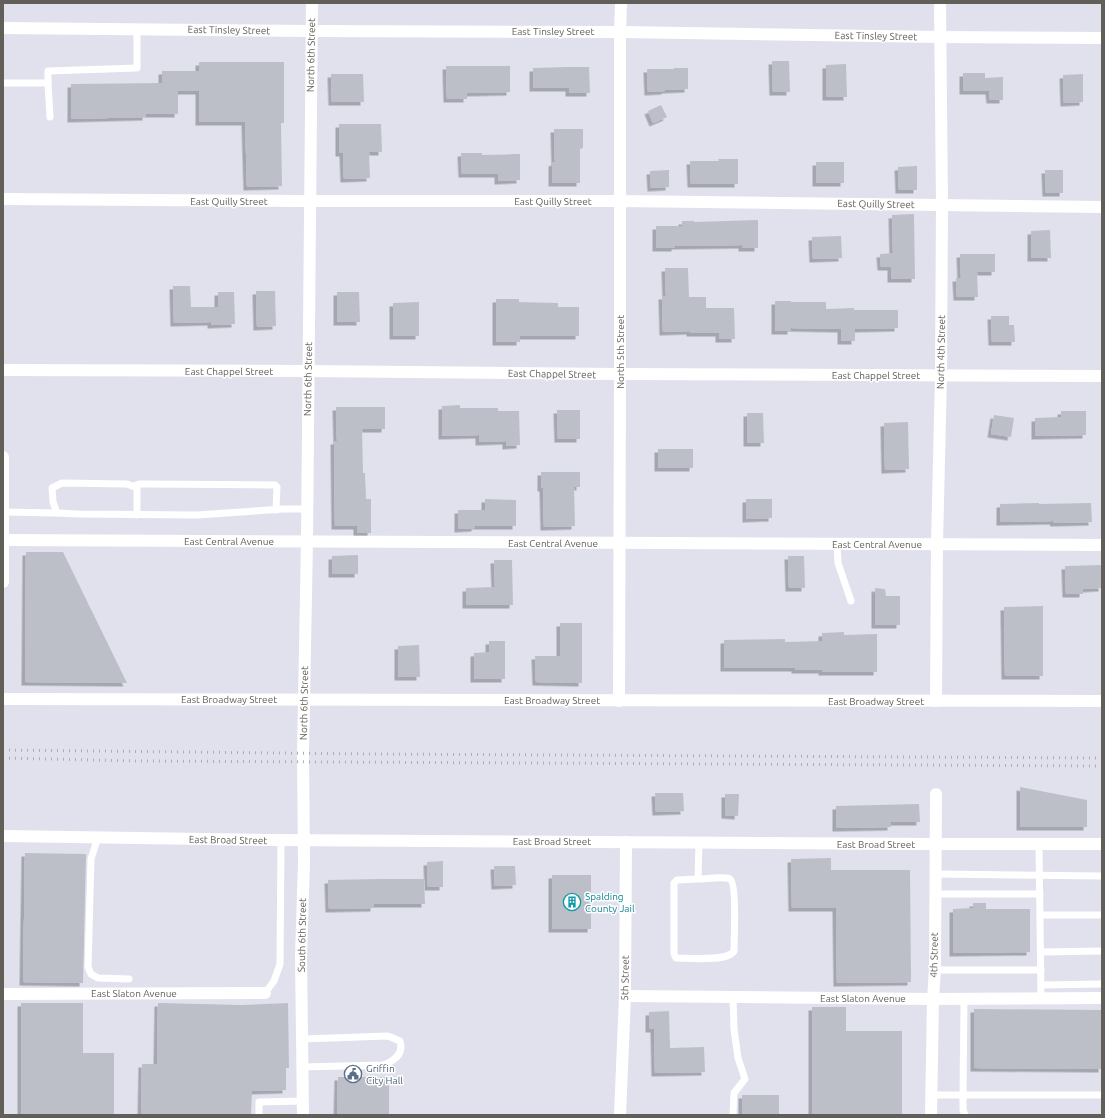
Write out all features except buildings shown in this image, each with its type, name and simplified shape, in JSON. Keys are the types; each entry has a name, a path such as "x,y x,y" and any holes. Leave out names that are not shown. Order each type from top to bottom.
{"street":[{"name":"North 6th Street","path":"303,754 307,541 312,3"},
{"name":"North 5th Street","path":"619,701 620,3"},
{"name":"North 4th Street","path":"936,700 942,205 940,3"},
{"name":"East Tinsley Street","path":"3,28 620,32 1102,38"},
{"name":"East Quilly Street","path":"3,199 620,201 1102,207"},
{"name":"East Chappel Street","path":"3,370 1102,376"},
{"path":"3,457 3,582"},
{"name":"East Central Avenue","path":"3,540 1102,545"},
{"name":"East Broadway Street","path":"3,698 619,701 1102,701"},
{"name":"South 6th Street","path":"303,754 304,863 301,957 303,1115"},
{"name":"4th Street","path":"931,1115 933,998 935,970 936,794"},
{"name":"East Broad Street","path":"3,836 281,840 1102,844"},
{"name":"5th Street","path":"620,1115 625,996 626,842"},
{"name":"East Slaton Avenue","path":"3,994 265,993"},
{"name":"East Slaton Avenue","path":"625,996 1102,998"}],"lane":[{"path":"50,117 48,71 138,68 137,29"},
{"path":"3,83 48,83"},
{"path":"57,513 52,488 62,483 127,484 137,488 137,515"},
{"path":"133,486 139,484 275,485 277,487 276,510"},
{"path":"3,512 196,515 307,509"},
{"path":"837,544 838,562 851,601"},
{"path":"98,838 91,860 88,967 91,974 98,978 129,979"},
{"path":"265,993 274,981 280,964 281,840"},
{"path":"698,842 698,879"},
{"path":"1039,844 1041,998"},
{"path":"935,874 1102,876"},
{"path":"724,878 730,879 733,882 735,902 734,950 732,954 724,957 713,958 676,958 674,954 674,883 677,880 698,879 724,878"},
{"path":"935,894 1040,894"},
{"path":"1040,915 1102,915"},
{"path":"1040,952 1102,951"},
{"path":"935,970 1041,970"},
{"path":"1041,985 1102,984"},
{"path":"733,997 734,1029 738,1058 745,1079 734,1093 733,1115"},
{"path":"964,998 964,1115"},
{"path":"302,1039 388,1036 400,1041 401,1045 398,1056 383,1066 302,1067"},
{"path":"932,1095 1102,1095"},
{"path":"259,1115 259,1102 302,1101"}],"railway":[{"path":"3,750 370,754 1102,758"},
{"path":"3,758 138,761 1102,766"}],"place":[{"name":"Spalding County Jail","path":"572,902"},
{"name":"Griffin City Hall","path":"353,1074"}]}
